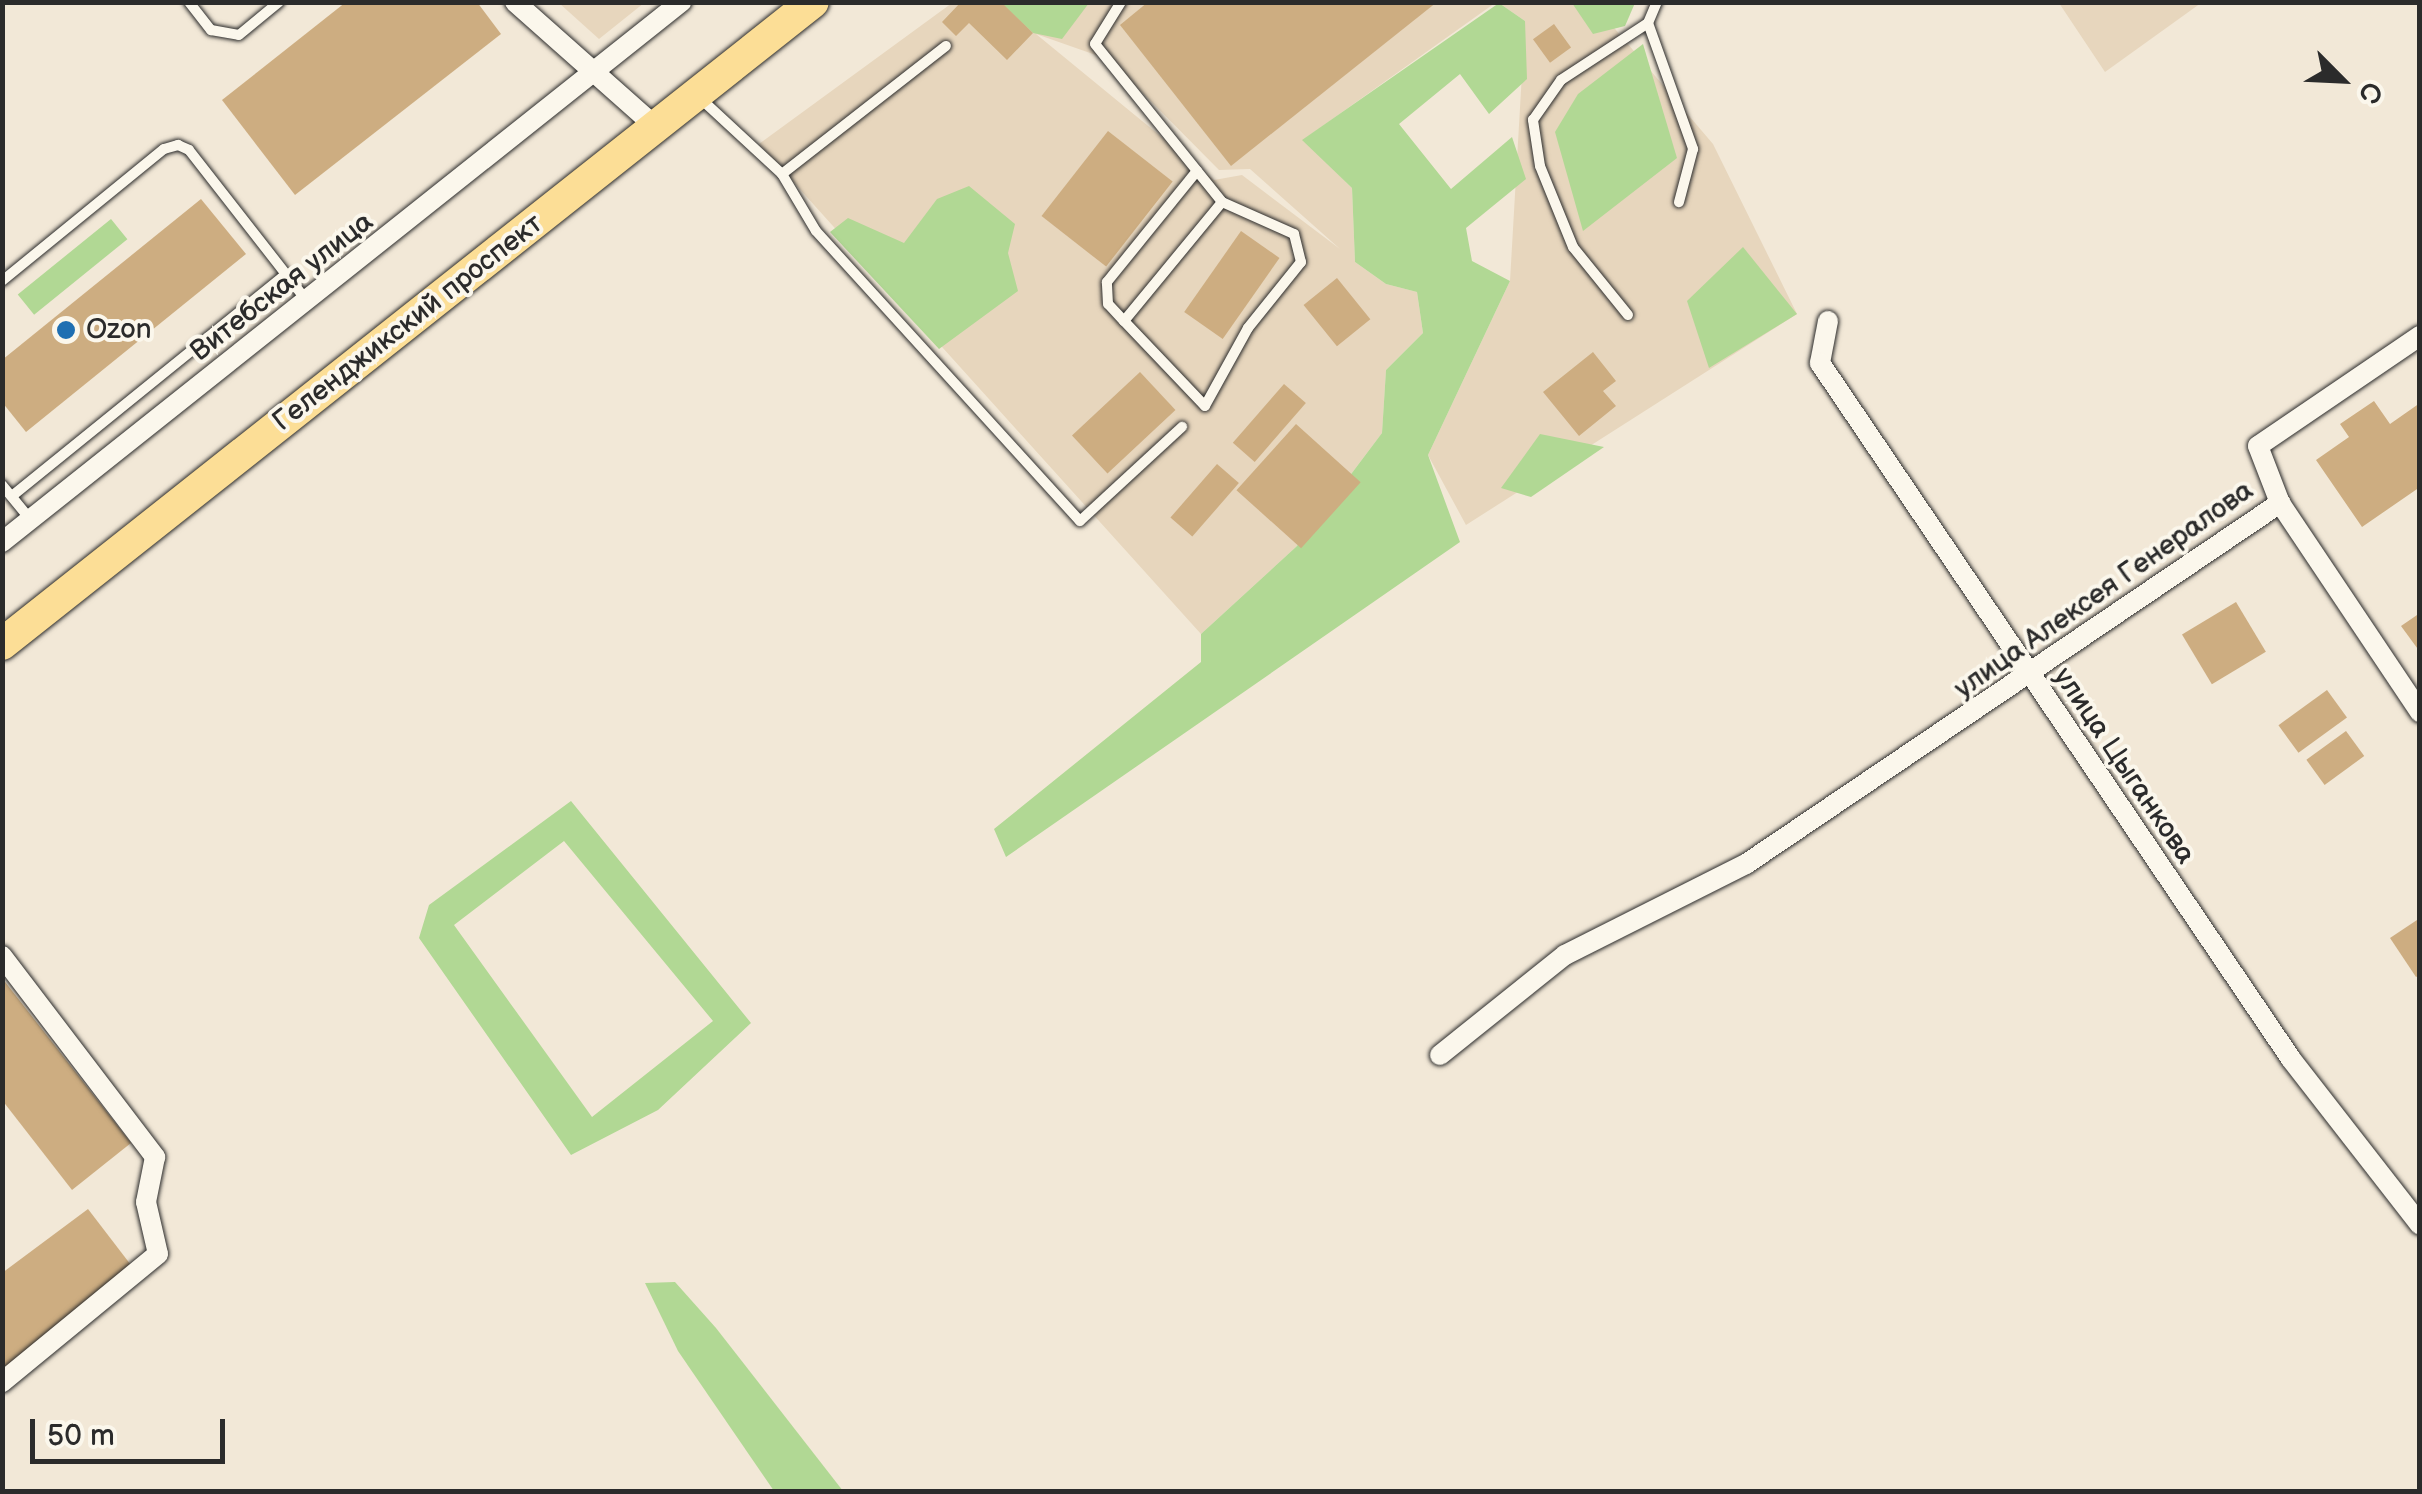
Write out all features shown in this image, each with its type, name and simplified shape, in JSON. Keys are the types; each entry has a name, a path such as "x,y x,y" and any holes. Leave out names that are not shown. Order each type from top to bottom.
{"main road":[{"name":"Геленджикский проспект","path":"2,644 813,2"}],"street":[{"path":"515,2 656,127"},
{"name":"Витебская улица","path":"2,542 681,2"},
{"name":"улица Цыганкова","path":"1828,322 1820,363 2292,1059 2420,1225"},
{"name":"улица Алексея Генералова","path":"1440,1055 1564,955 1746,864 2030,678 2280,502 2258,446 2420,336"},
{"path":"2280,502 2420,712"},
{"path":"2,956 80,1049 155,1156 146,1202 158,1254 2,1382"}],"lane":[{"path":"189,2 211,30 238,34 279,2"},
{"path":"1121,2 1095,44 1222,202 1294,234 1301,262 1248,328 1205,406 1108,304 1107,282 1197,171"},
{"path":"1628,315 1573,247 1540,166 1533,120 1561,80 1648,23 1657,2"},
{"path":"1648,23 1693,149 1679,202"},
{"path":"782,174 946,46"},
{"path":"696,95 782,174 816,231 1080,521 1182,427"},
{"path":"2,281 164,149 178,145 189,150 308,302"},
{"path":"1124,321 1222,202"},
{"path":"12,496 286,274"},
{"path":"2,485 31,520"}],"shaded area":[{"path":"559,3 644,3 599,39"},
{"path":"952,3 1495,3 1303,140 1352,188 1355,262 1386,284 1417,292 1423,333 1386,370 1382,433 1297,546 1201,634 759,144","holes":["1036,34 1110,60 1219,170 1250,169 1340,249 1242,175 1214,180"]},
{"path":"1499,3 1593,3 1713,144 1797,314 1466,525 1428,455 1510,281 1525,21"},
{"path":"2059,3 2201,3 2105,72"}],"green space":[{"path":"1001,3 1089,3 1062,39 1033,33"},
{"path":"1499,3 1525,21 1527,79 1489,114 1460,74 1399,124 1451,189 1512,137 1526,179 1466,228 1472,261 1510,281 1428,455 1460,542 1006,857 994,829 1201,662 1201,634 1297,546 1382,433 1386,370 1423,333 1417,292 1386,284 1355,262 1352,188 1302,140"},
{"path":"1572,3 1635,3 1625,26 1593,34"},
{"path":"1643,44 1677,158 1583,231 1555,132 1578,94"},
{"path":"969,186 1015,224 1008,253 1018,291 939,349 830,232 848,218 904,243 937,199"},
{"path":"111,219 127,239 34,315 18,295"},
{"path":"1743,247 1797,314 1709,368 1687,301"},
{"path":"1540,434 1604,447 1531,497 1501,488"},
{"path":"571,801 751,1023 658,1110 571,1155 419,938 429,905","holes":["564,841 713,1021 592,1117 454,925"]},
{"path":"675,1282 716,1328 843,1491 774,1491 678,1351 645,1283"}],"building":[{"path":"346,2 477,2 501,34 295,195 222,100"},
{"path":"961,2 1001,2 1033,33 1007,60 969,23 956,36 942,22"},
{"path":"1148,2 1437,2 1231,166 1120,25"},
{"path":"1554,24 1571,47 1550,63 1533,39"},
{"path":"1108,131 1173,181 1106,267 1042,216"},
{"path":"201,199 246,254 26,432 2,402 2,360"},
{"path":"1241,231 1280,258 1223,339 1184,312"},
{"path":"1337,278 1370,319 1337,346 1304,305"},
{"path":"1593,352 1616,381 1603,391 1616,406 1579,436 1543,392"},
{"path":"1140,372 1175,410 1107,473 1072,435"},
{"path":"1284,384 1306,403 1255,462 1233,443"},
{"path":"2374,401 2390,424 2420,403 2420,487 2362,527 2316,460 2349,437 2340,424"},
{"path":"1296,424 1361,482 1301,548 1236,490"},
{"path":"1217,464 1239,483 1192,537 1170,518"},
{"path":"2236,602 2266,652 2212,684 2182,634"},
{"path":"2420,613 2420,652 2401,626"},
{"path":"2327,690 2347,718 2298,753 2278,725"},
{"path":"2346,731 2364,756 2325,785 2306,760"},
{"path":"2420,918 2420,975 2416,977 2390,938"},
{"path":"2,978 131,1143 72,1190 2,1100"},
{"path":"88,1209 134,1269 2,1372 2,1273"}],"place":[{"name":"Ozon","path":"66,330"}]}
